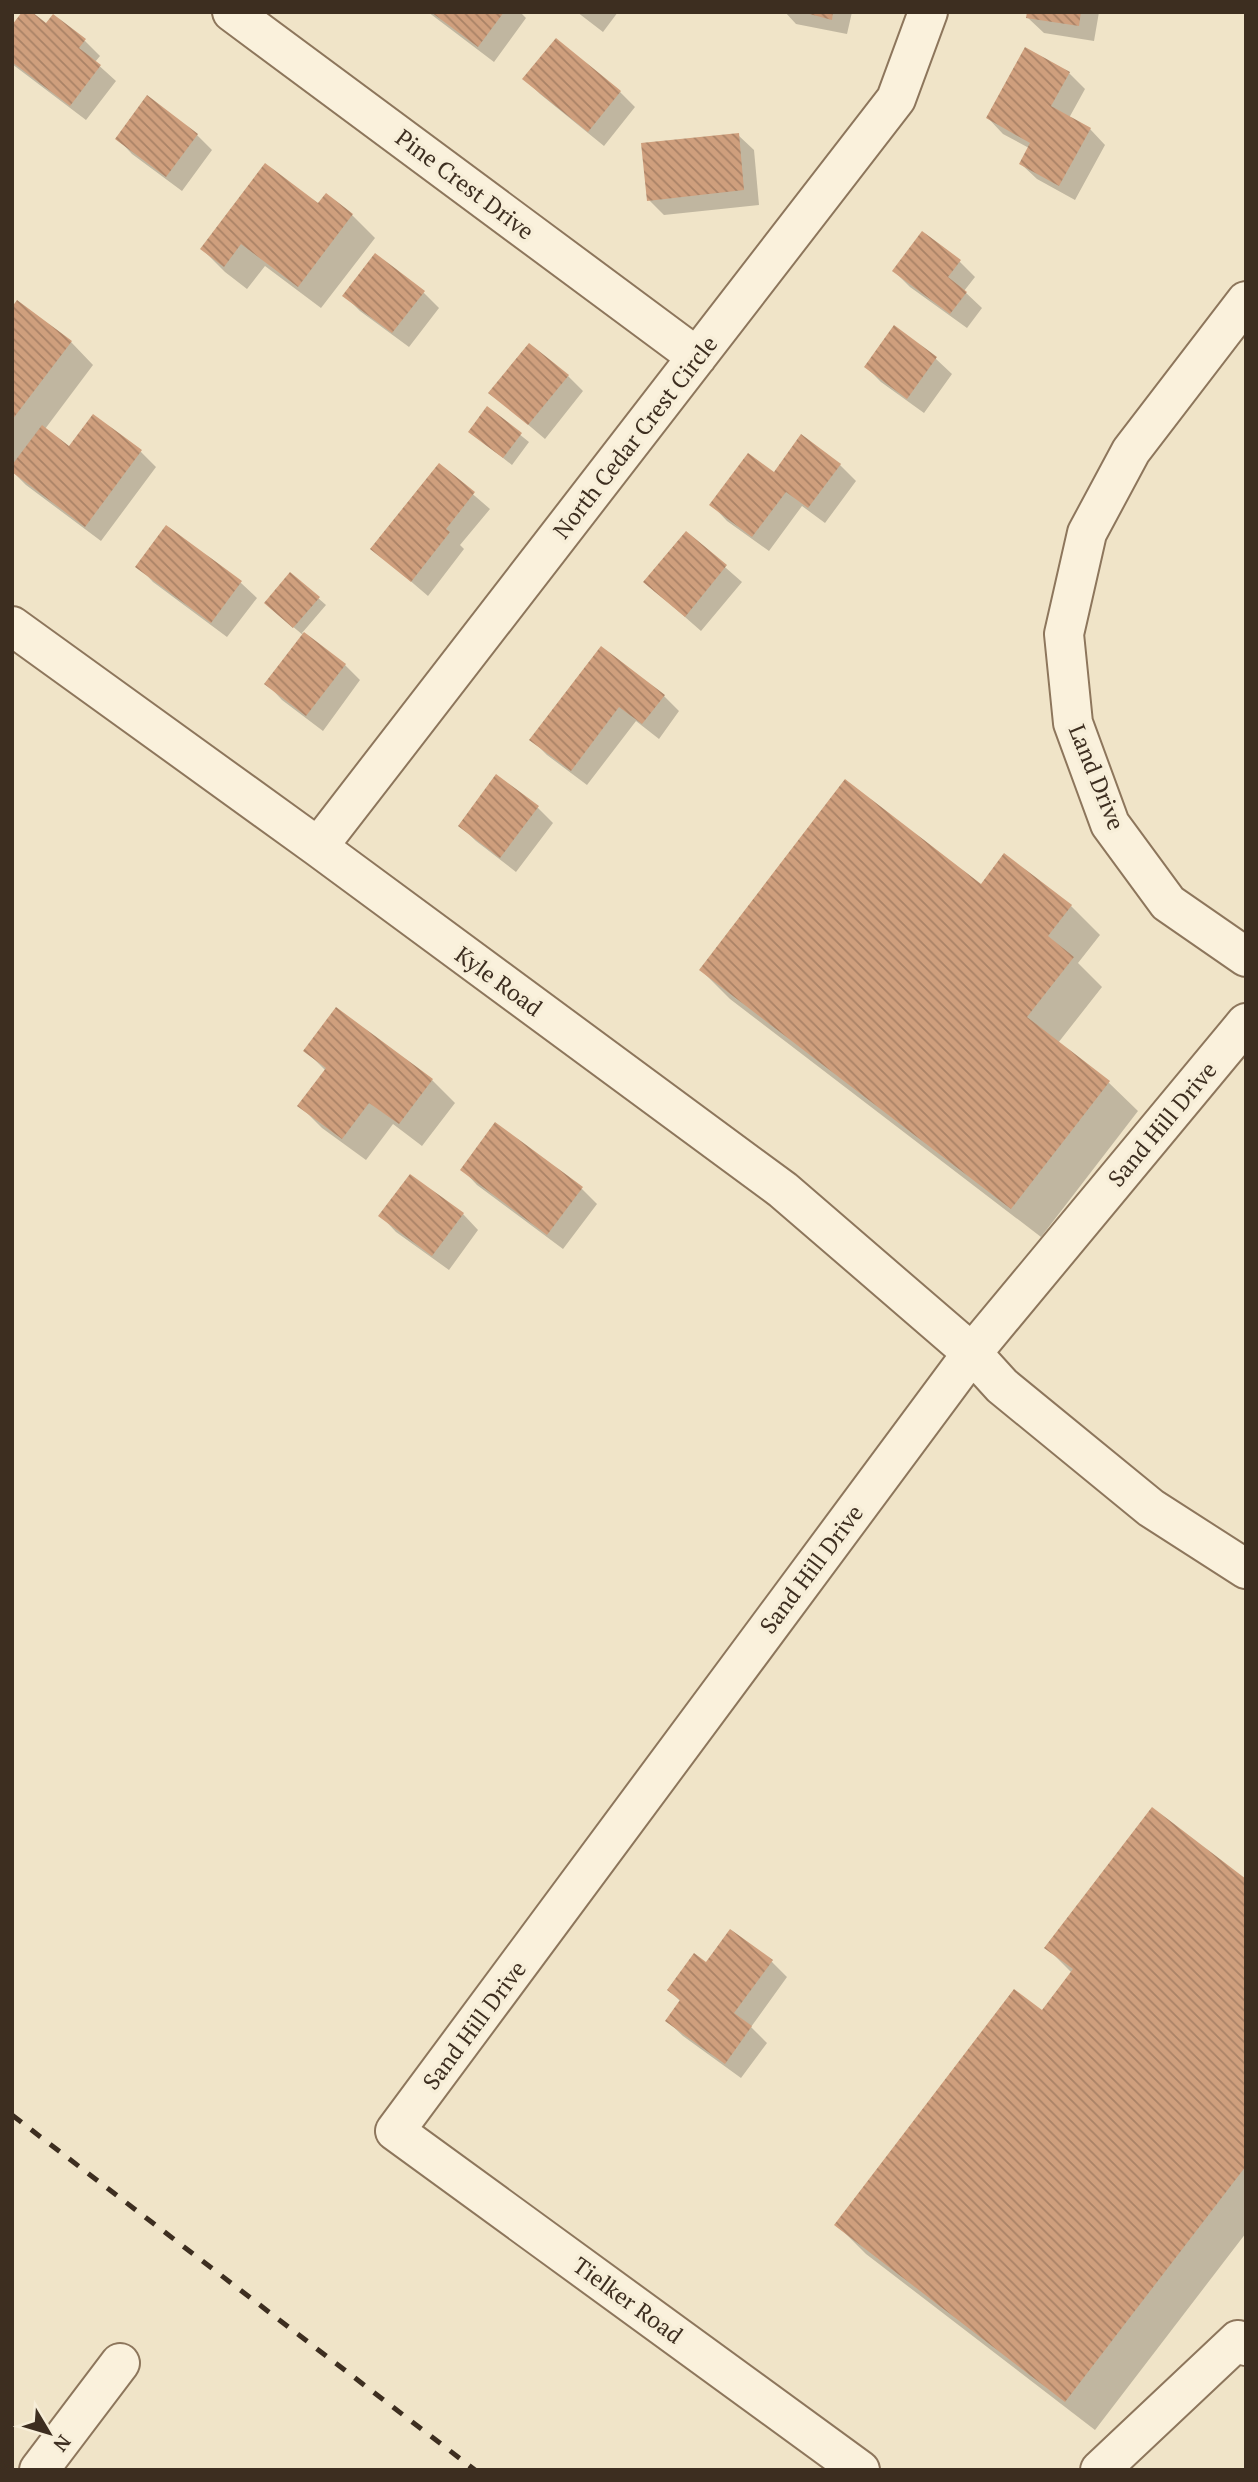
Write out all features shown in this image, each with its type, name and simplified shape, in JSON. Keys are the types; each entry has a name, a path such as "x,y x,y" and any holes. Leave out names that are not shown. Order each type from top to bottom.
{"street":[{"name":"Pine Crest Drive","path":"232,12 697,357"},
{"name":"North Cedar Crest Circle","path":"318,847 895,99 928,12"},
{"name":"Land Drive","path":"1246,301 1131,451 1118,474 1087,533 1064,634 1073,723 1110,824 1168,903 1246,957"},
{"name":"Kyle Road","path":"12,626 318,847 783,1190 972,1353 1002,1386 1152,1508 1246,1569"},
{"name":"Sand Hill Drive","path":"395,2131 972,1353 1246,1023"},
{"name":"Tielker Road","path":"395,2131 860,2470"},
{"path":"1100,2470 1238,2340 1246,2346"},
{"path":"39,2470 120,2362"}],"building":[{"path":"22,12 32,12 46,23 53,14 86,39 79,48 101,65 70,106 12,62 12,25"},
{"path":"431,12 504,12 478,47"},
{"path":"802,12 833,12 832,20"},
{"path":"1027,12 1081,12 1079,26 1026,18"},
{"path":"556,38 621,91 588,132 522,79"},
{"path":"1025,47 1070,72 1051,106 1091,128 1059,186 1019,164 1030,143 986,118"},
{"path":"147,95 198,134 166,177 115,139"},
{"path":"739,133 744,190 647,201 641,143"},
{"path":"265,163 318,203 326,193 353,214 298,287 241,244 224,267 200,249"},
{"path":"922,231 961,260 948,277 967,292 950,314 892,271"},
{"path":"375,253 425,291 392,333 342,296"},
{"path":"17,300 72,341 12,420 12,307"},
{"path":"894,325 937,357 907,399 864,367"},
{"path":"529,343 569,375 528,425 488,393"},
{"path":"487,406 522,433 503,458 468,432"},
{"path":"93,414 142,450 85,527 12,472 12,465 42,425 69,446"},
{"path":"801,434 841,464 808,508 786,492 752,537 709,505 748,453 774,472"},
{"path":"439,463 475,492 446,529 450,532 411,582 370,549"},
{"path":"166,525 242,581 211,623 135,567"},
{"path":"686,531 727,565 685,617 643,582"},
{"path":"290,572 320,597 293,628 264,603"},
{"path":"304,632 346,664 306,716 264,684"},
{"path":"601,646 665,695 642,724 619,707 571,771 529,740"},
{"path":"496,774 539,806 500,858 458,826"},
{"path":"845,779 981,884 1004,853 1072,905 1048,936 1074,957 1027,1017 1110,1081 1011,1209 699,970"},
{"path":"336,1007 433,1079 399,1124 369,1103 342,1139 297,1106 326,1068 303,1051"},
{"path":"495,1122 583,1187 547,1235 460,1170"},
{"path":"410,1174 464,1213 432,1256 378,1216"},
{"path":"1152,1807 1246,1879 1246,2166 1065,2402 834,2225 1014,1989 1042,2010 1073,1969 1044,1948"},
{"path":"730,1929 773,1960 734,2013 752,2026 725,2064 665,2021 680,2000 667,1990 694,1953 706,1962"}],"railway":[{"path":"12,2115 475,2470"}]}
